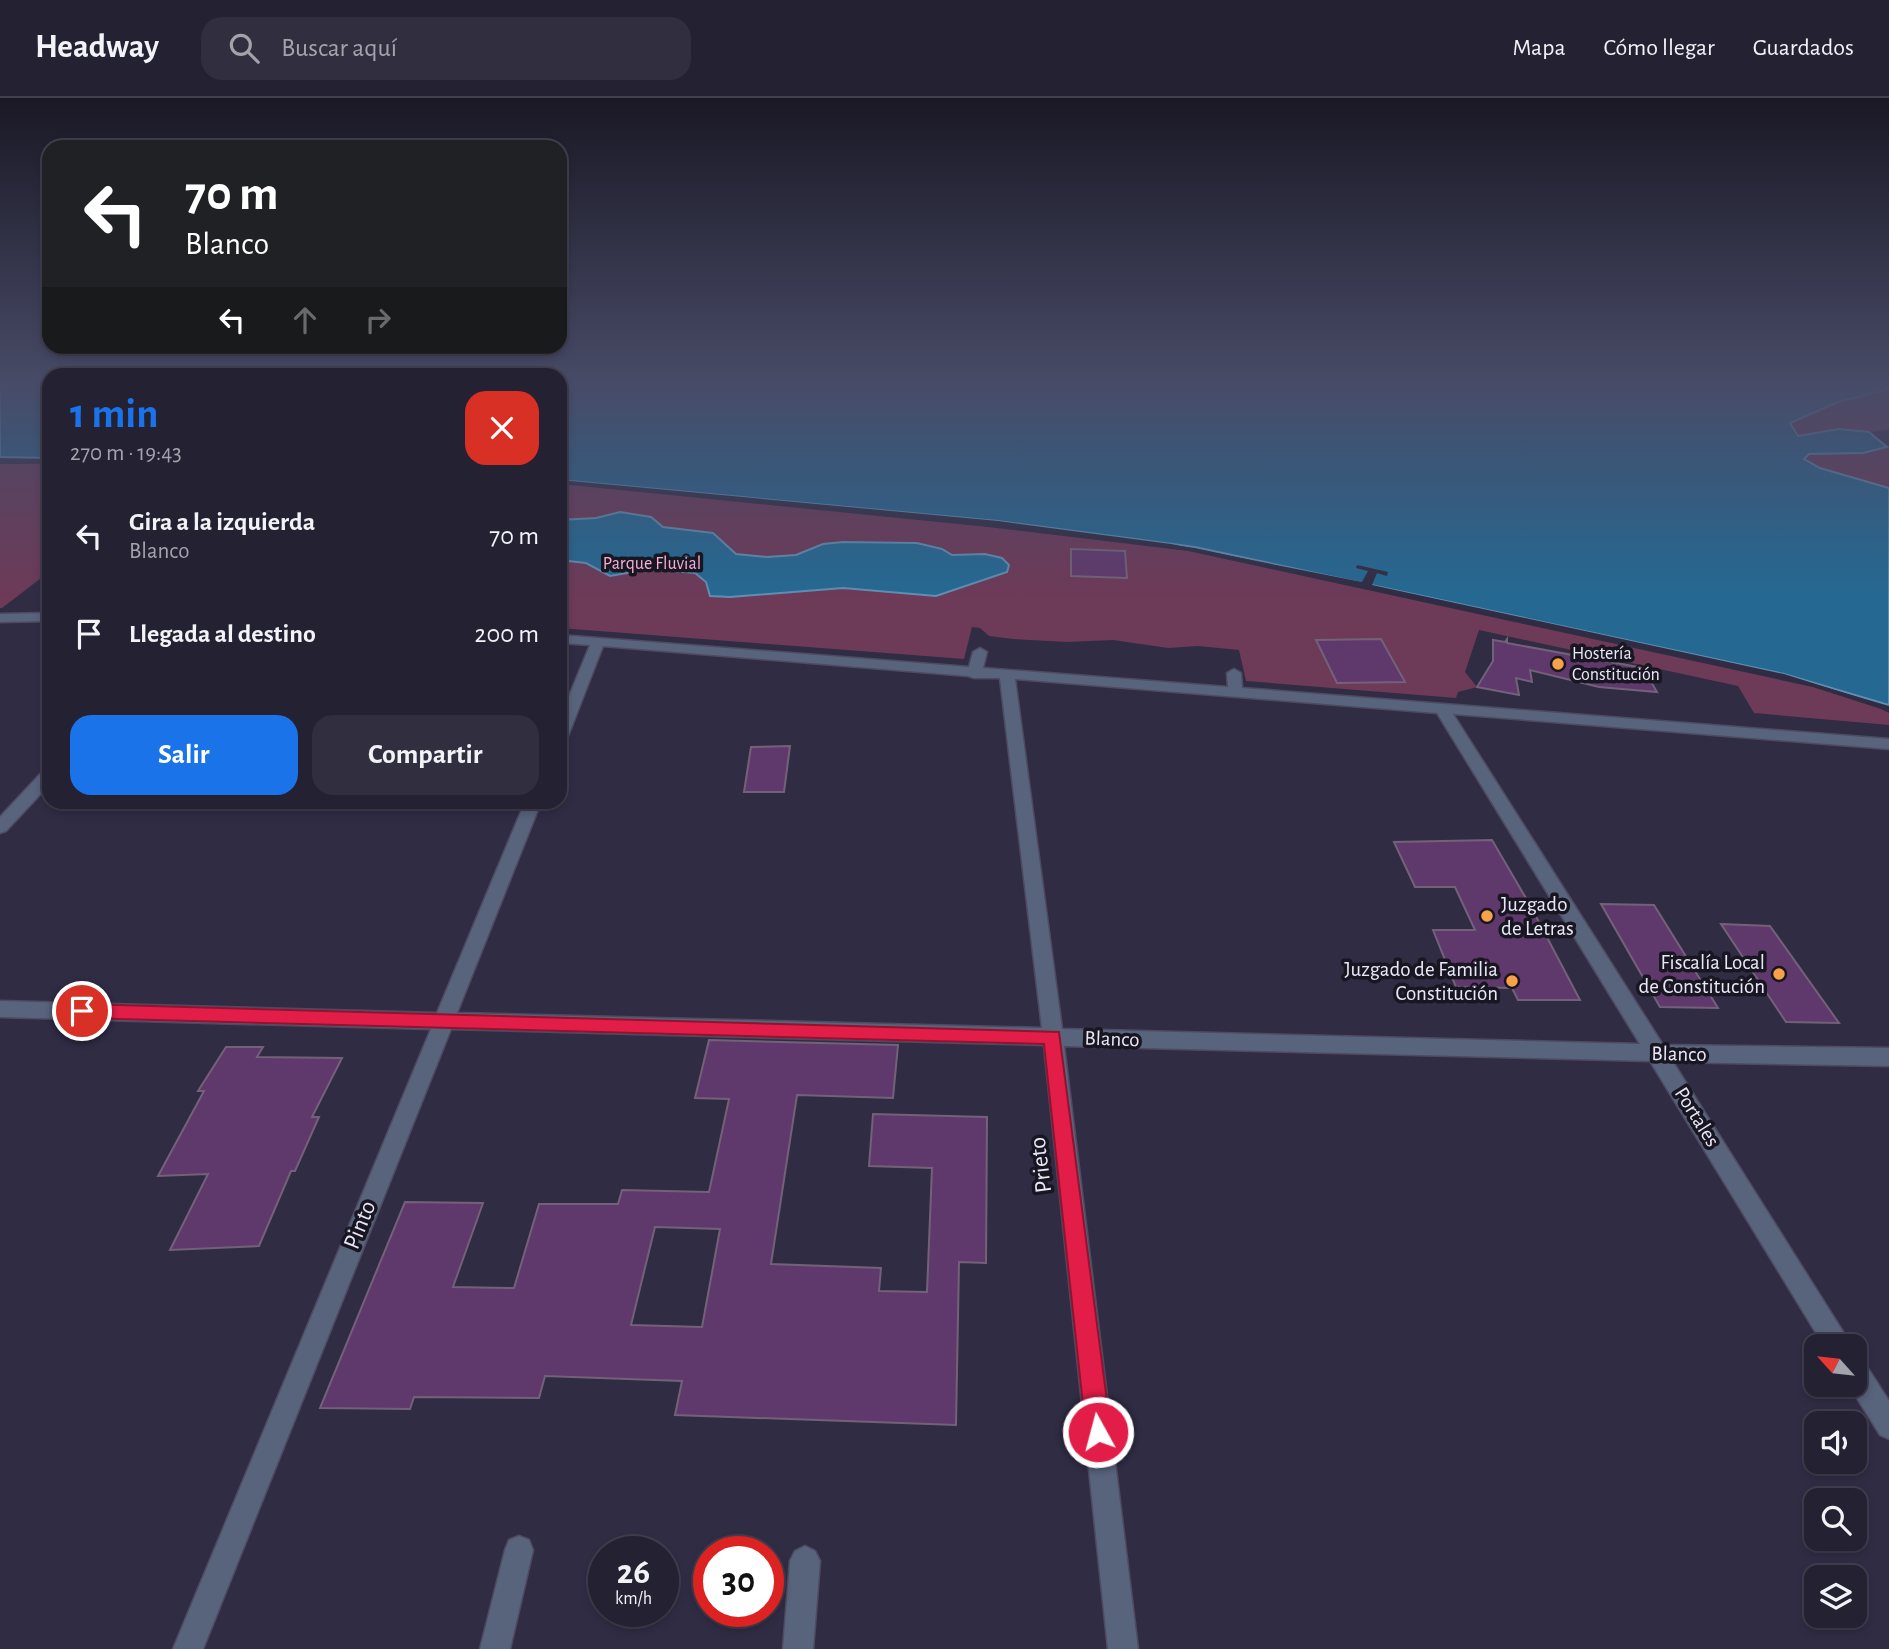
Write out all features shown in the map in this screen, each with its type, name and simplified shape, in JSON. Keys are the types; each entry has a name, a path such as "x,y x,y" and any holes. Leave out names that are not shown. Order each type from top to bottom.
{"street":[{"path":"0,618 42,617"},
{"path":"567,640 974,674 1889,744"},
{"path":"567,719 598,642"},
{"path":"974,674 979,652"},
{"path":"1234,673 1235,694"},
{"name":"Prieto","path":"1007,676 1053,1037 1123,1649"},
{"name":"Portales","path":"1443,710 1832,1334"},
{"path":"0,827 42,782"},
{"name":"Pinto","path":"188,1649 530,809"},
{"name":"Blanco","path":"0,1009 1889,1057"},
{"path":"1867,1390 1889,1426"},
{"path":"495,1649 519,1549"},
{"path":"798,1649 805,1561"}],"green space":[{"path":"1889,452 1889,488 1820,468 1804,458 1809,454"},
{"path":"0,464 42,464 42,577 0,608"},
{"name":"Parque Fluvial","path":"567,485 988,527 1188,551 1813,687 1889,713 1889,725 1754,713 1738,686 1479,630 1465,672 1477,687 1458,692 1456,698 1246,681 1239,650 1198,646 1168,648 1113,640 1067,642 1013,639 989,636 980,628 972,627 964,659 567,629"}],"water":[{"path":"0,452 42,452 42,458 0,457"},
{"path":"567,452 1865,452 1809,454 1804,459 1820,468 1889,488 1889,705 1784,674 1195,547 998,521 567,481"},
{"path":"620,512 651,517 663,527 713,533 736,554 767,557 796,555 823,544 843,542 917,543 942,549 952,555 985,554 1002,558 1009,565 1007,572 936,596 843,588 730,597 710,596 706,582 695,573 651,569 610,576 586,563 567,561 567,520 596,518"}],"pier":[{"path":"567,481 998,521 1171,544 1362,582 1368,571 1356,568 1357,565 1388,572 1387,576 1377,573 1372,585 1784,674 1870,701 1878,706 1783,678 1194,550 997,525 567,484"}],"building":[{"path":"1071,549 1125,551 1127,578 1071,576"},
{"path":"1381,639 1405,682 1337,683 1316,640"},
{"name":"Hostería Constitución","path":"1507,639 1507,643 1643,668 1657,692 1599,687 1530,670 1532,682 1516,678 1519,695 1477,687 1493,661 1493,640 1505,642"},
{"path":"790,746 784,792 744,792 751,747"},
{"path":"1492,840 1580,1000 1518,1000 1512,988 1456,987 1433,930 1475,930 1455,887 1415,887 1394,842"},
{"path":"1601,904 1654,905 1718,1008 1660,1007"},
{"name":"Fiscalía Local de Constitución","path":"1721,924 1770,926 1839,1023 1786,1022"},
{"path":"709,1040 898,1045 893,1098 797,1095 771,1264 881,1268 879,1291 927,1292 932,1168 869,1166 873,1114 987,1117 986,1263 959,1262 956,1425 675,1415 682,1381 545,1376 539,1398 414,1397 410,1409 320,1408 405,1202 483,1203 453,1287 514,1288 539,1204 618,1204 622,1190 709,1192 729,1099 695,1098","holes":["655,1227 720,1229 702,1327 631,1325"]},
{"path":"226,1047 263,1047 257,1057 342,1058 312,1117 319,1117 295,1171 291,1171 259,1246 170,1250 208,1174 158,1176 204,1091 198,1091"}],"place":[{"name":"Hostería Constitución","path":"1558,664"},
{"name":"Juzgado de Letras","path":"1487,916"},
{"name":"Fiscalía Local de Constitución","path":"1779,974"},
{"name":"Juzgado de Familia Constitución","path":"1512,981"}],"route":[{"path":"82,1011 1053,1037 1098,1432"}]}
